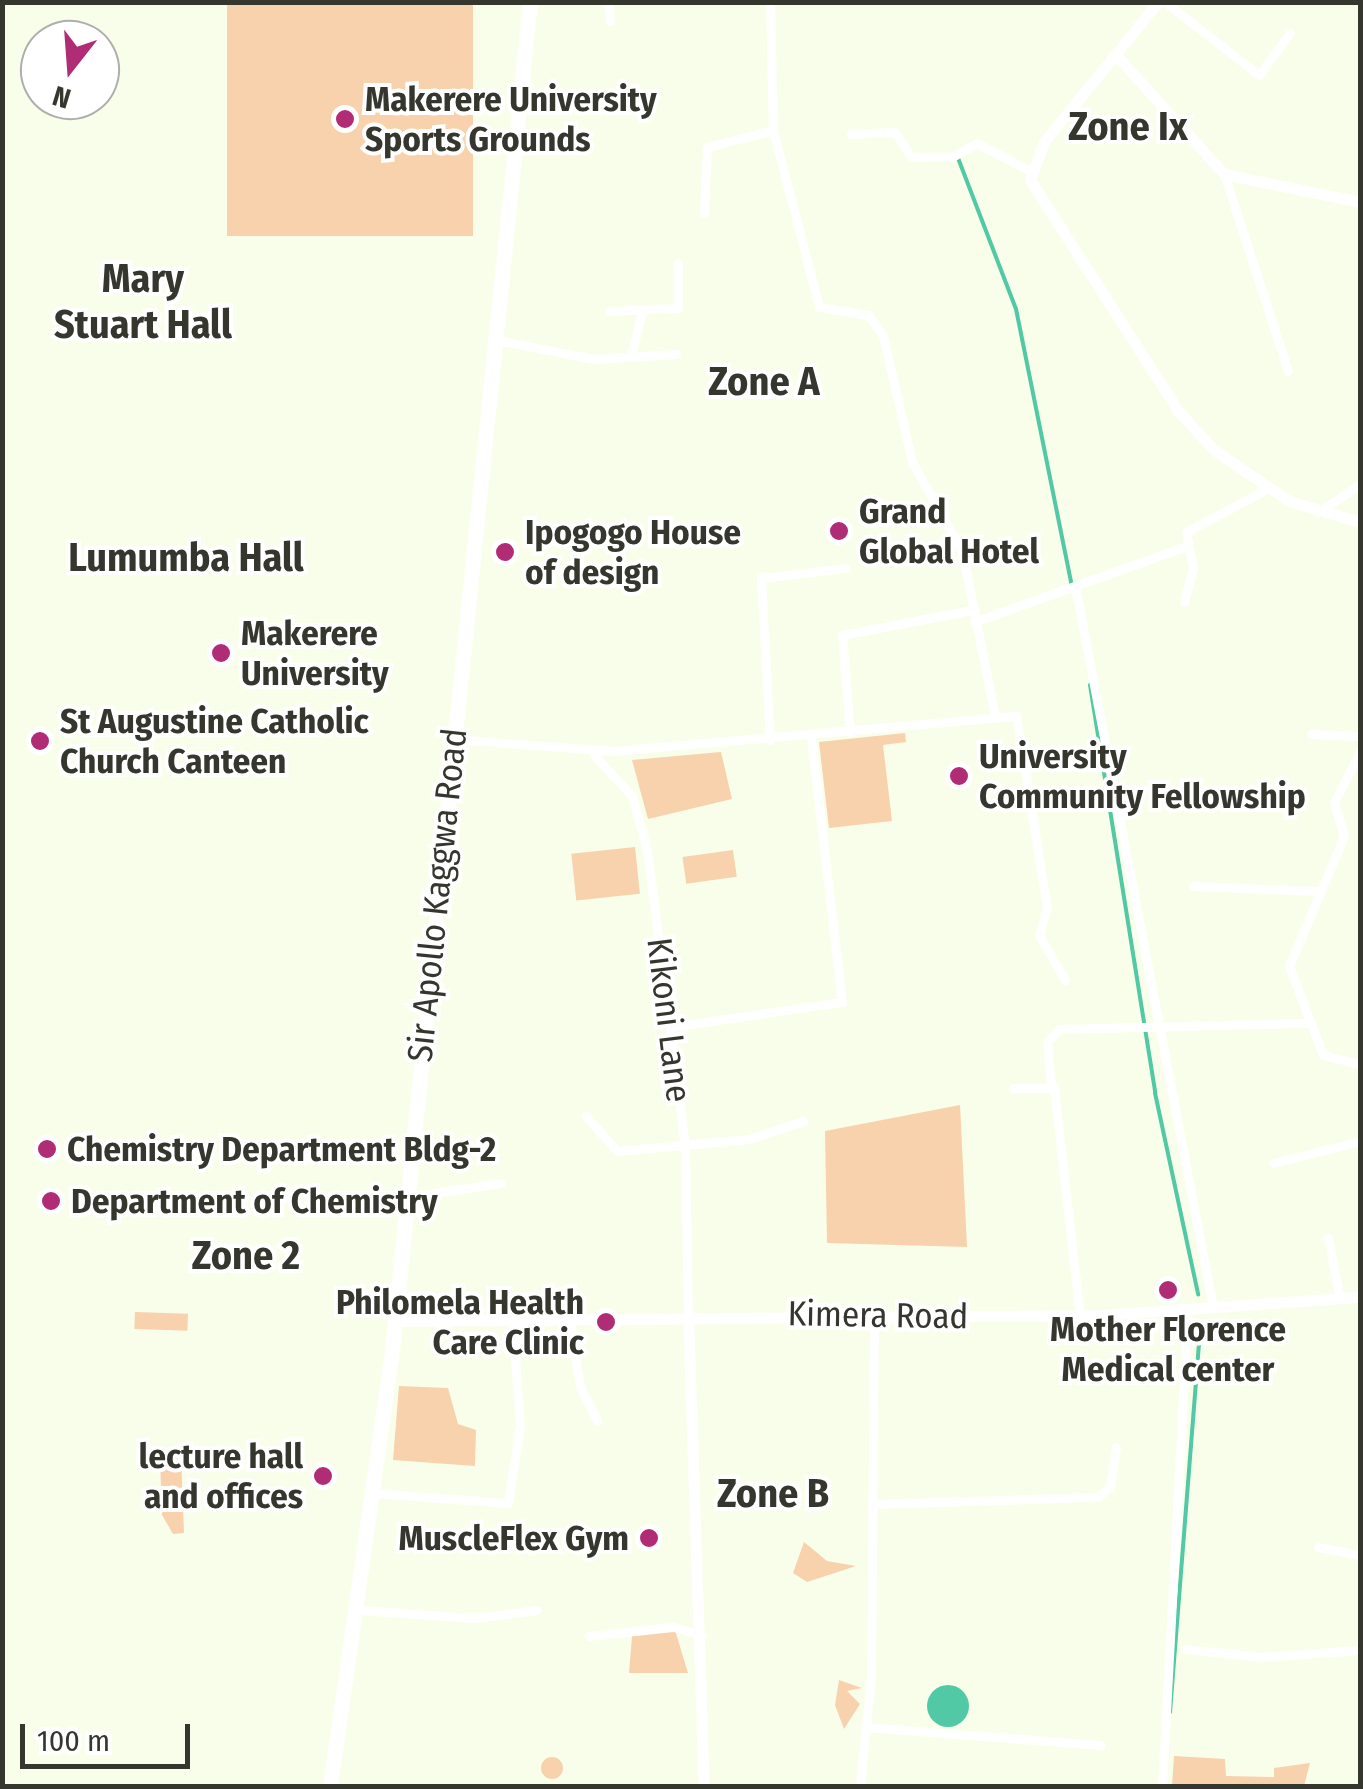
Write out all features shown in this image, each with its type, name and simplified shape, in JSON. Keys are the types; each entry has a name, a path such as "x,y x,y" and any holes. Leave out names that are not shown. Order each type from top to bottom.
{"main road":[{"name":"Sir Apollo Kaggwa Road","path":"330,1786 360,1610 394,1321 530,2"}],"street":[{"path":"608,2 610,21"},
{"path":"770,2 773,130 819,307 874,320 912,462 956,531 994,716"},
{"path":"1029,167 1162,2 1259,75 1290,33"},
{"path":"1118,56 1224,174 1288,371"},
{"path":"704,214 707,147 773,130"},
{"path":"851,134 894,132 911,157 952,158 977,143 1029,167 1040,204 1179,412 1268,489 1319,512 1360,522"},
{"path":"1224,174 1360,202"},
{"path":"609,311 678,308 678,262"},
{"path":"632,352 642,311"},
{"path":"496,340 594,359 632,352 676,354"},
{"path":"1319,512 1360,484"},
{"path":"1184,602 1193,568 1183,547 1186,532 1268,489"},
{"path":"974,622 1076,591 1183,547"},
{"path":"770,740 761,578 845,568"},
{"path":"1076,591 1156,1026 1213,1307"},
{"path":"850,732 842,636 972,610"},
{"path":"452,738 586,752 811,737 994,716 1024,722 1047,908 1039,935 1064,980"},
{"path":"1311,734 1360,736"},
{"path":"670,1027 842,1002 811,737"},
{"name":"Kikoni Lane","path":"586,752 616,774 637,809 685,1148 688,1312"},
{"path":"1360,752 1335,800 1344,836 1290,966 1326,1059 1360,1064"},
{"path":"1193,886 1318,891"},
{"path":"1080,1315 1047,1042 1060,1029 1310,1023"},
{"path":"1013,1088 1050,1085"},
{"path":"586,1116 613,1150 685,1148 793,1130 802,1120"},
{"path":"1273,1162 1360,1141"},
{"path":"407,1197 501,1183"},
{"path":"1328,1238 1340,1299"},
{"name":"Kimera Road","path":"394,1321 688,1312 1080,1315 1360,1297"},
{"path":"1162,1786 1188,1310"},
{"path":"688,1312 702,1635 704,1786"},
{"path":"569,1316 580,1387 597,1421"},
{"path":"860,1786 872,1504 874,1316"},
{"path":"374,1493 508,1503 520,1426 512,1318"},
{"path":"872,1504 1096,1496 1110,1487 1116,1447"},
{"path":"1318,1547 1360,1555"},
{"path":"360,1610 473,1618 537,1610"},
{"path":"589,1636 673,1628 702,1635"},
{"path":"1186,1649 1261,1657 1360,1650"},
{"path":"865,1727 1100,1745"}],"shaded area":[{"name":"Makerere University Sports Grounds","path":"227,3 473,3 473,236 227,236"},
{"path":"905,733 906,742 883,745 892,821 829,828 819,742"},
{"path":"721,752 732,799 648,819 632,760"},
{"path":"635,847 640,894 576,900 571,854"},
{"path":"733,850 737,877 686,884 682,857"},
{"path":"960,1105 967,1247 827,1243 825,1131"},
{"path":"135,1312 188,1314 187,1331 134,1329"},
{"path":"399,1386 448,1388 458,1424 476,1430 475,1466 393,1460"},
{"path":"181,1456 184,1533 173,1534 162,1515 160,1458"},
{"path":"804,1542 827,1561 856,1566 807,1582 793,1573"},
{"path":"675,1630 688,1673 629,1673 632,1636"},
{"path":"839,1680 862,1688 847,1691 860,1704 844,1729 835,1705"},
{"path":"948,1685 963,1691 969,1706 963,1721 948,1727 933,1721 927,1706 933,1691"},
{"path":"1174,1756 1225,1759 1226,1776 1274,1777 1274,1768 1310,1763 1304,1786 1172,1786"},
{"path":"552,1757 560,1760 560,1776 552,1779 544,1776 541,1768 544,1760"}],"waterway":[{"path":"958,158 1016,309 1072,587"},
{"path":"1090,685 1155,1093 1198,1294"},
{"path":"1170,1712 1200,1328"}],"place":[{"name":"Makerere University Sports Grounds","path":"345,119"},
{"name":"Grand Global Hotel","path":"839,531"},
{"name":"Ipogogo House of design","path":"505,552"},
{"name":"Makerere University","path":"221,653"},
{"name":"St Augustine Catholic Church Canteen","path":"40,741"},
{"name":"University Community Fellowship","path":"959,776"},
{"name":"Chemistry Department Bldg-2","path":"47,1149"},
{"name":"Department of Chemistry","path":"51,1201"},
{"name":"Mother Florence Medical center","path":"1168,1290"},
{"name":"Philomela Health Care Clinic","path":"606,1322"},
{"name":"lecture hall and offices","path":"323,1476"},
{"name":"MuscleFlex Gym","path":"649,1538"}],"district":[{"name":"Zone Ix","path":"1128,127"},
{"name":"Mary Stuart Hall","path":"143,302"},
{"name":"Zone A","path":"764,382"},
{"name":"Lumumba Hall","path":"186,558"},
{"name":"Zone 2","path":"246,1256"},
{"name":"Zone B","path":"773,1494"}]}
